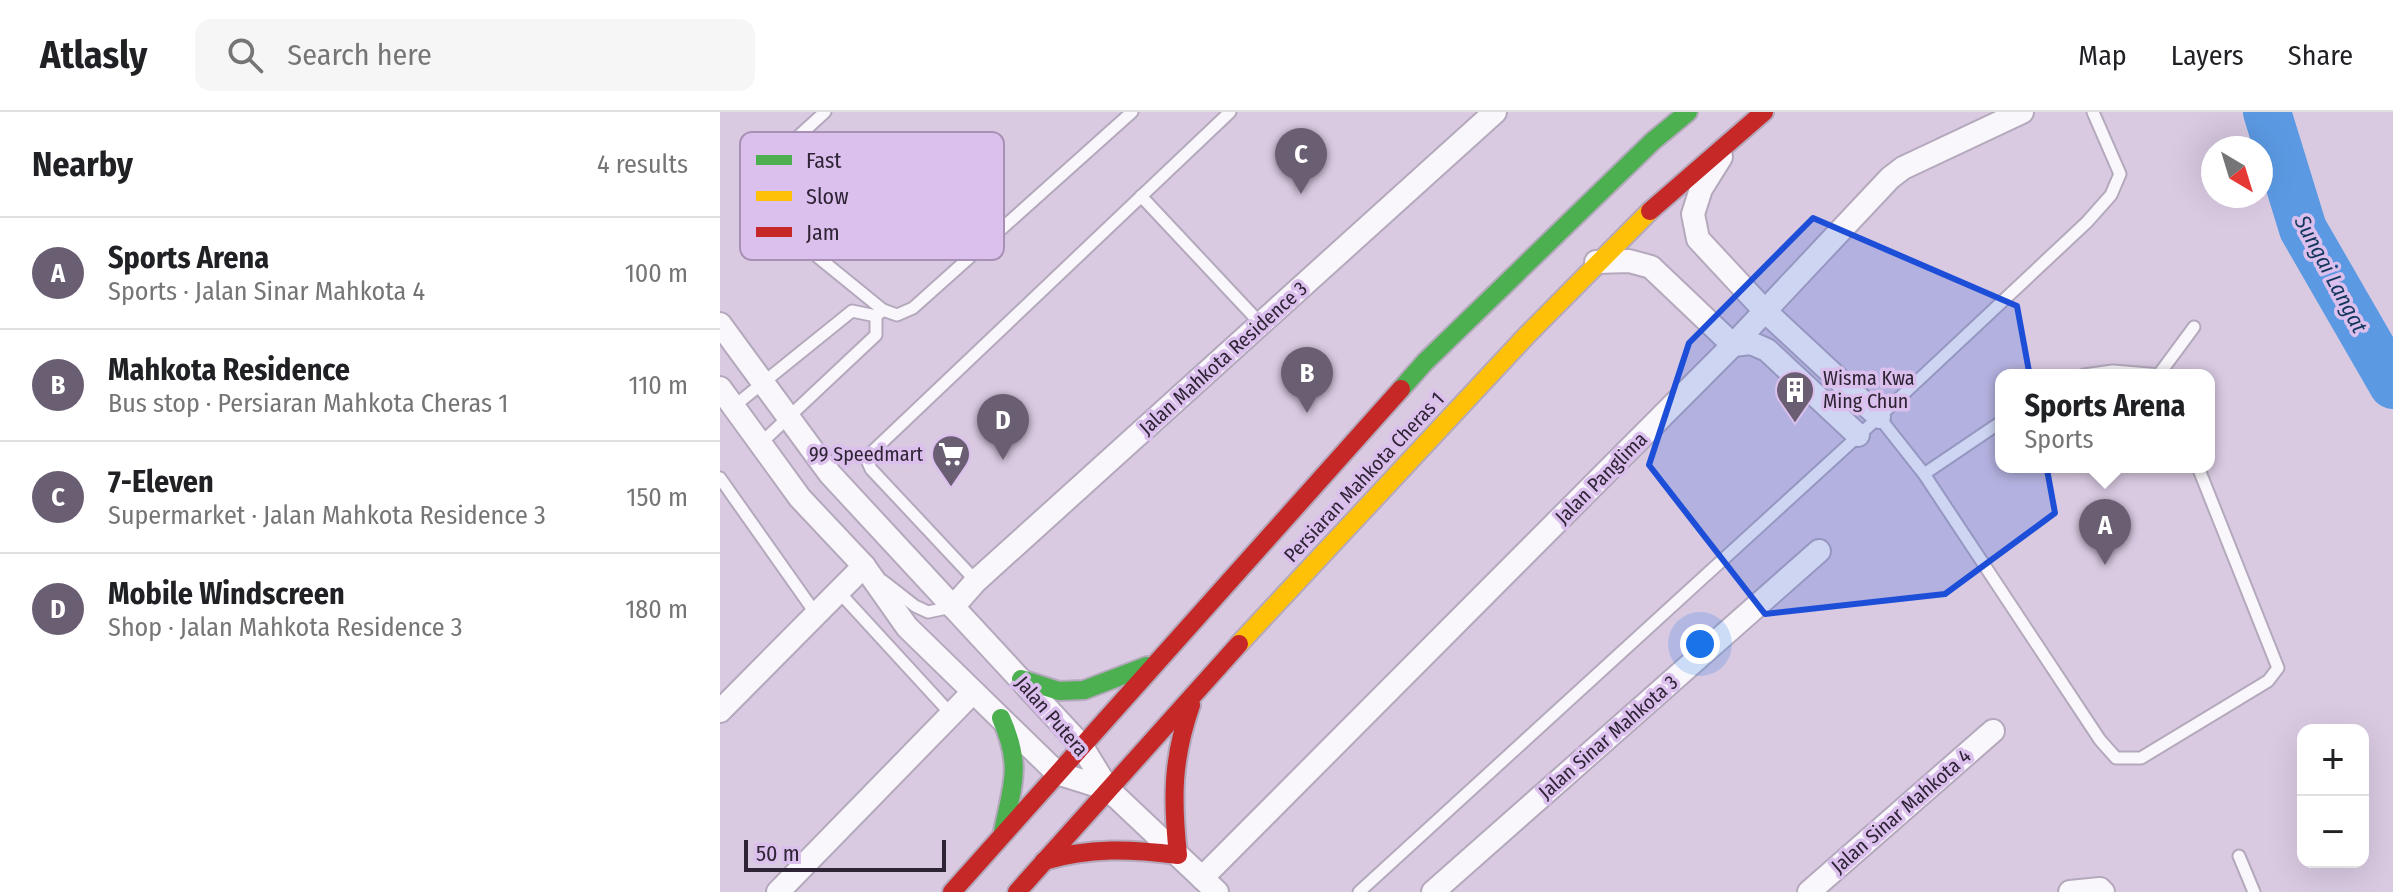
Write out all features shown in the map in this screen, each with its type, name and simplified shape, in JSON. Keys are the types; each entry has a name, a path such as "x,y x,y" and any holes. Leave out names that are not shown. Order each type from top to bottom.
{"main road":[{"name":"Persiaran Mahkota Cheras 1","path":"952,892 1425,362 1653,141 1688,112"},
{"name":"Persiaran Mahkota Cheras 1","path":"1017,892 1373,498 1596,262 1734,135 1764,112"},
{"path":"1021,679 1059,691 1084,690 1155,663"},
{"path":"1044,861 1078,850 1124,848 1178,855 1172,771 1179,738 1197,691"},
{"path":"1001,718 1014,743 1017,762 1003,835"}],"street":[{"name":"Jalan Mahkota Residence 3","path":"953,607 976,581 1495,112"},
{"name":"Jalan Panglima","path":"1210,885 1733,345 1890,178 1903,168 2022,112"},
{"path":"1734,135 1701,189 1693,214 1698,239 1765,311 1879,417"},
{"path":"1596,262 1629,261 1651,267 1733,345 1751,343 1767,350 1858,435"},
{"name":"Jalan Putera","path":"720,324 830,474 1081,745 1108,789"},
{"name":"Jalan Putera","path":"720,388 800,498 864,566 907,627 1057,773 1108,789"},
{"name":"Jalan Sinar Mahkota 3","path":"1433,892 1819,551"},
{"path":"720,711 864,566"},
{"path":"778,892 973,692"},
{"name":"Jalan Sinar Mahkota 4","path":"1809,892 1993,731"},
{"path":"1108,789 1210,885"},
{"path":"2070,892 2100,889 2103,892"}],"lane":[{"path":"803,132 825,112"},
{"path":"1004,227 1132,112"},
{"path":"976,581 871,469 867,460 883,441 1230,112"},
{"path":"1359,892 1879,417 2087,222 2111,195 2120,174 2093,112"},
{"path":"1141,196 1261,324"},
{"path":"818,260 880,313"},
{"path":"733,407 852,311 897,315 913,308 967,260"},
{"path":"760,444 876,335 880,313"},
{"path":"2165,369 2194,327"},
{"path":"1879,417 1924,474 2100,740 2116,758 2141,758 2268,681 2278,668 2200,473"},
{"path":"1924,474 1995,426"},
{"path":"720,478 816,614"},
{"path":"864,566 915,606 928,612 953,607"},
{"path":"839,592 951,714"},
{"path":"2239,856 2254,892"}],"highlighted area":[{"path":"1813,218 2017,306 2055,513 1945,594 1765,614 1649,465 1689,343"}],"waterway":[{"name":"Sungai Langat","path":"2267,112 2303,229 2393,385"}],"traffic: fast":[{"path":"1401,389 1425,362 1653,141 1688,112"},
{"path":"1021,679 1059,691 1084,690 1147,666"},
{"path":"1001,718 1012,749 1014,774 1003,831"}],"traffic: slow":[{"path":"1239,644 1527,335 1650,211"}],"traffic: jam":[{"path":"1650,211 1764,112"},
{"path":"952,892 1401,389"},
{"path":"1017,892 1239,644"},
{"path":"1044,861 1111,850 1178,855 1175,779 1180,743 1191,705"}],"place":[{"name":"7-Eleven","path":"1301,194"},
{"name":"Mahkota Residence","path":"1307,413"},
{"name":"Wisma Kwa Ming Chun","path":"1795,424"},
{"name":"Mobile Windscreen","path":"1003,460"},
{"name":"99 Speedmart","path":"951,488"},
{"name":"Sports Arena","path":"2105,565"}]}
